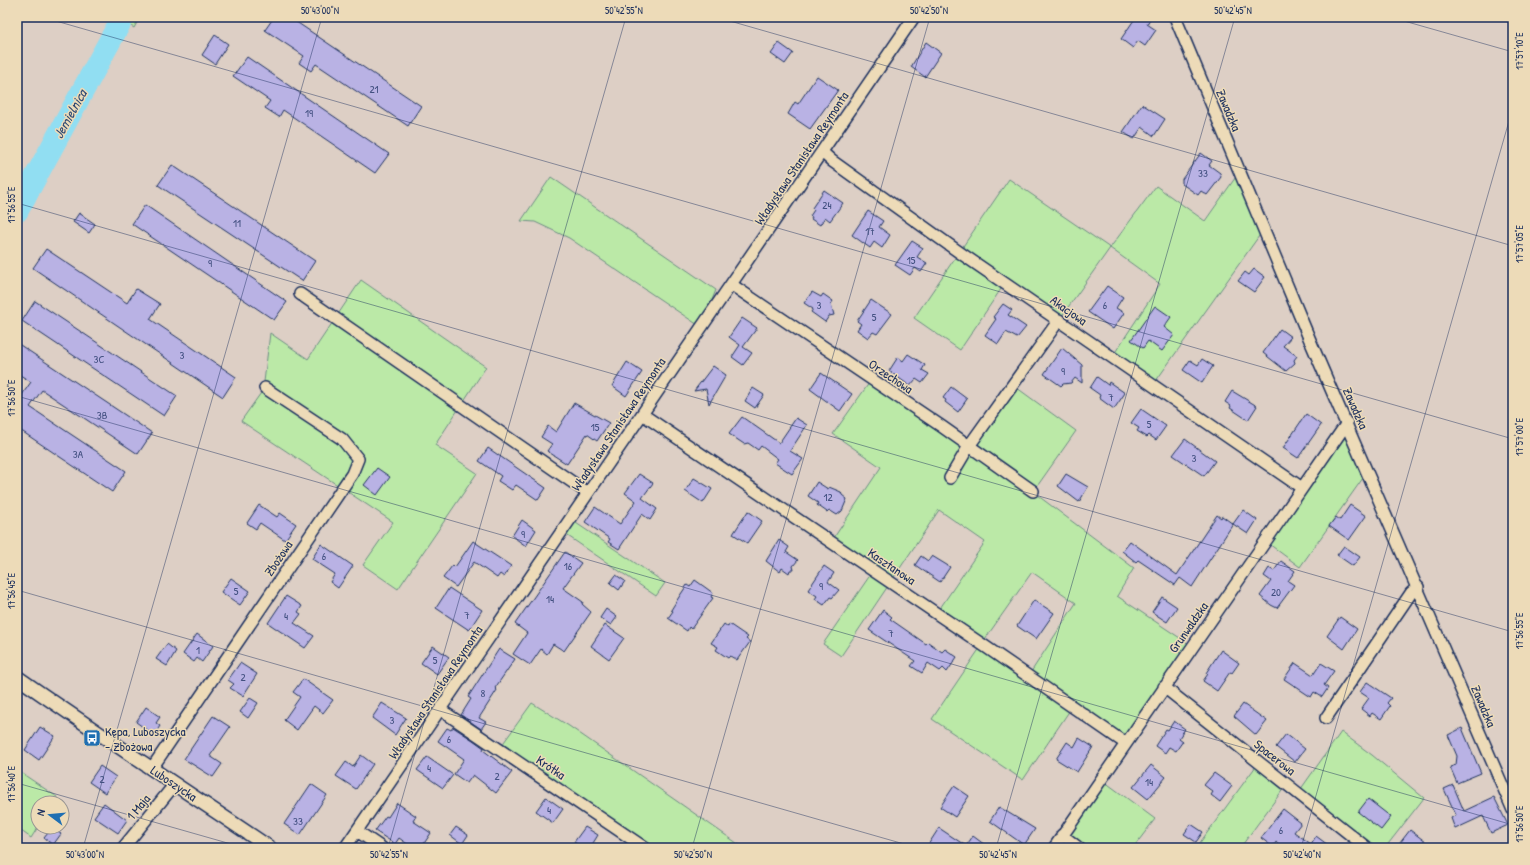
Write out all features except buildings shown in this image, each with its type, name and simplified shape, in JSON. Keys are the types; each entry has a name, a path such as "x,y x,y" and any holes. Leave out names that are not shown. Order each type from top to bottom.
{"street":[{"name":"Władysława Stanisława Reymonta","path":"346,848 914,17"},
{"name":"Zawadzka","path":"1175,17 1309,338 1418,587 1513,810"},
{"name":"Akacjowa","path":"822,152 832,161 959,252 1302,488"},
{"name":"Orzechowa","path":"732,285 1033,491"},
{"path":"300,294 588,493"},
{"path":"950,478 969,446 1059,320"},
{"name":"Zbożowa","path":"152,768 352,474 358,459 342,439 265,388"},
{"name":"Kasztanowa","path":"642,414 986,647 1125,744"},
{"name":"Grunwaldzka","path":"1054,848 1347,423"},
{"path":"1326,718 1411,593 1418,587"},
{"name":"Luboszycka","path":"17,678 102,737 152,768 270,848"},
{"name":"Spacerowa","path":"1164,687 1367,848"},
{"name":"Krótka","path":"441,710 645,848"},
{"name":"1 Maja","path":"123,848 175,784"},
{"path":"357,831 382,848"},
{"path":"1062,835 1079,848"}],"green space":[{"path":"123,17 140,17 134,28 122,20"},
{"path":"1240,171 1264,229 1153,385 1112,357 1160,284 1110,248 1156,186 1205,221"},
{"path":"551,177 716,290 701,327 569,238 535,222 521,221"},
{"path":"1009,179 1110,248 1059,320 1005,283 960,350 914,318"},
{"path":"361,280 486,367 435,445 477,473 398,589 363,565 393,522 241,421 263,390 270,333 308,359"},
{"path":"872,379 969,446 1013,385 1076,431 1033,492 1134,568 1117,596 1192,646 1125,743 1072,707 1023,780 932,719 980,648 1031,672 1076,603 1032,572 985,639 936,614 985,542 939,510 841,656 823,644 873,571 831,542 881,467 833,434"},
{"path":"1347,423 1368,471 1300,567 1265,541"},
{"path":"570,519 665,583 656,596 562,532"},
{"path":"532,703 569,726 744,848 645,848 499,749"},
{"path":"1341,732 1372,755 1424,798 1385,848 1367,848 1298,793"},
{"path":"1259,762 1287,784 1240,848 1196,848"},
{"path":"17,770 54,795 30,795 30,835 33,835 31,838 17,828"},
{"path":"1101,779 1155,819 1133,848 1079,848 1062,835"}],"waterway":[{"name":"Jemielnica","path":"17,211 123,17"}],"place":[{"name":"Kępa, Luboszycka - Zbożowa","path":"92,738"}]}
